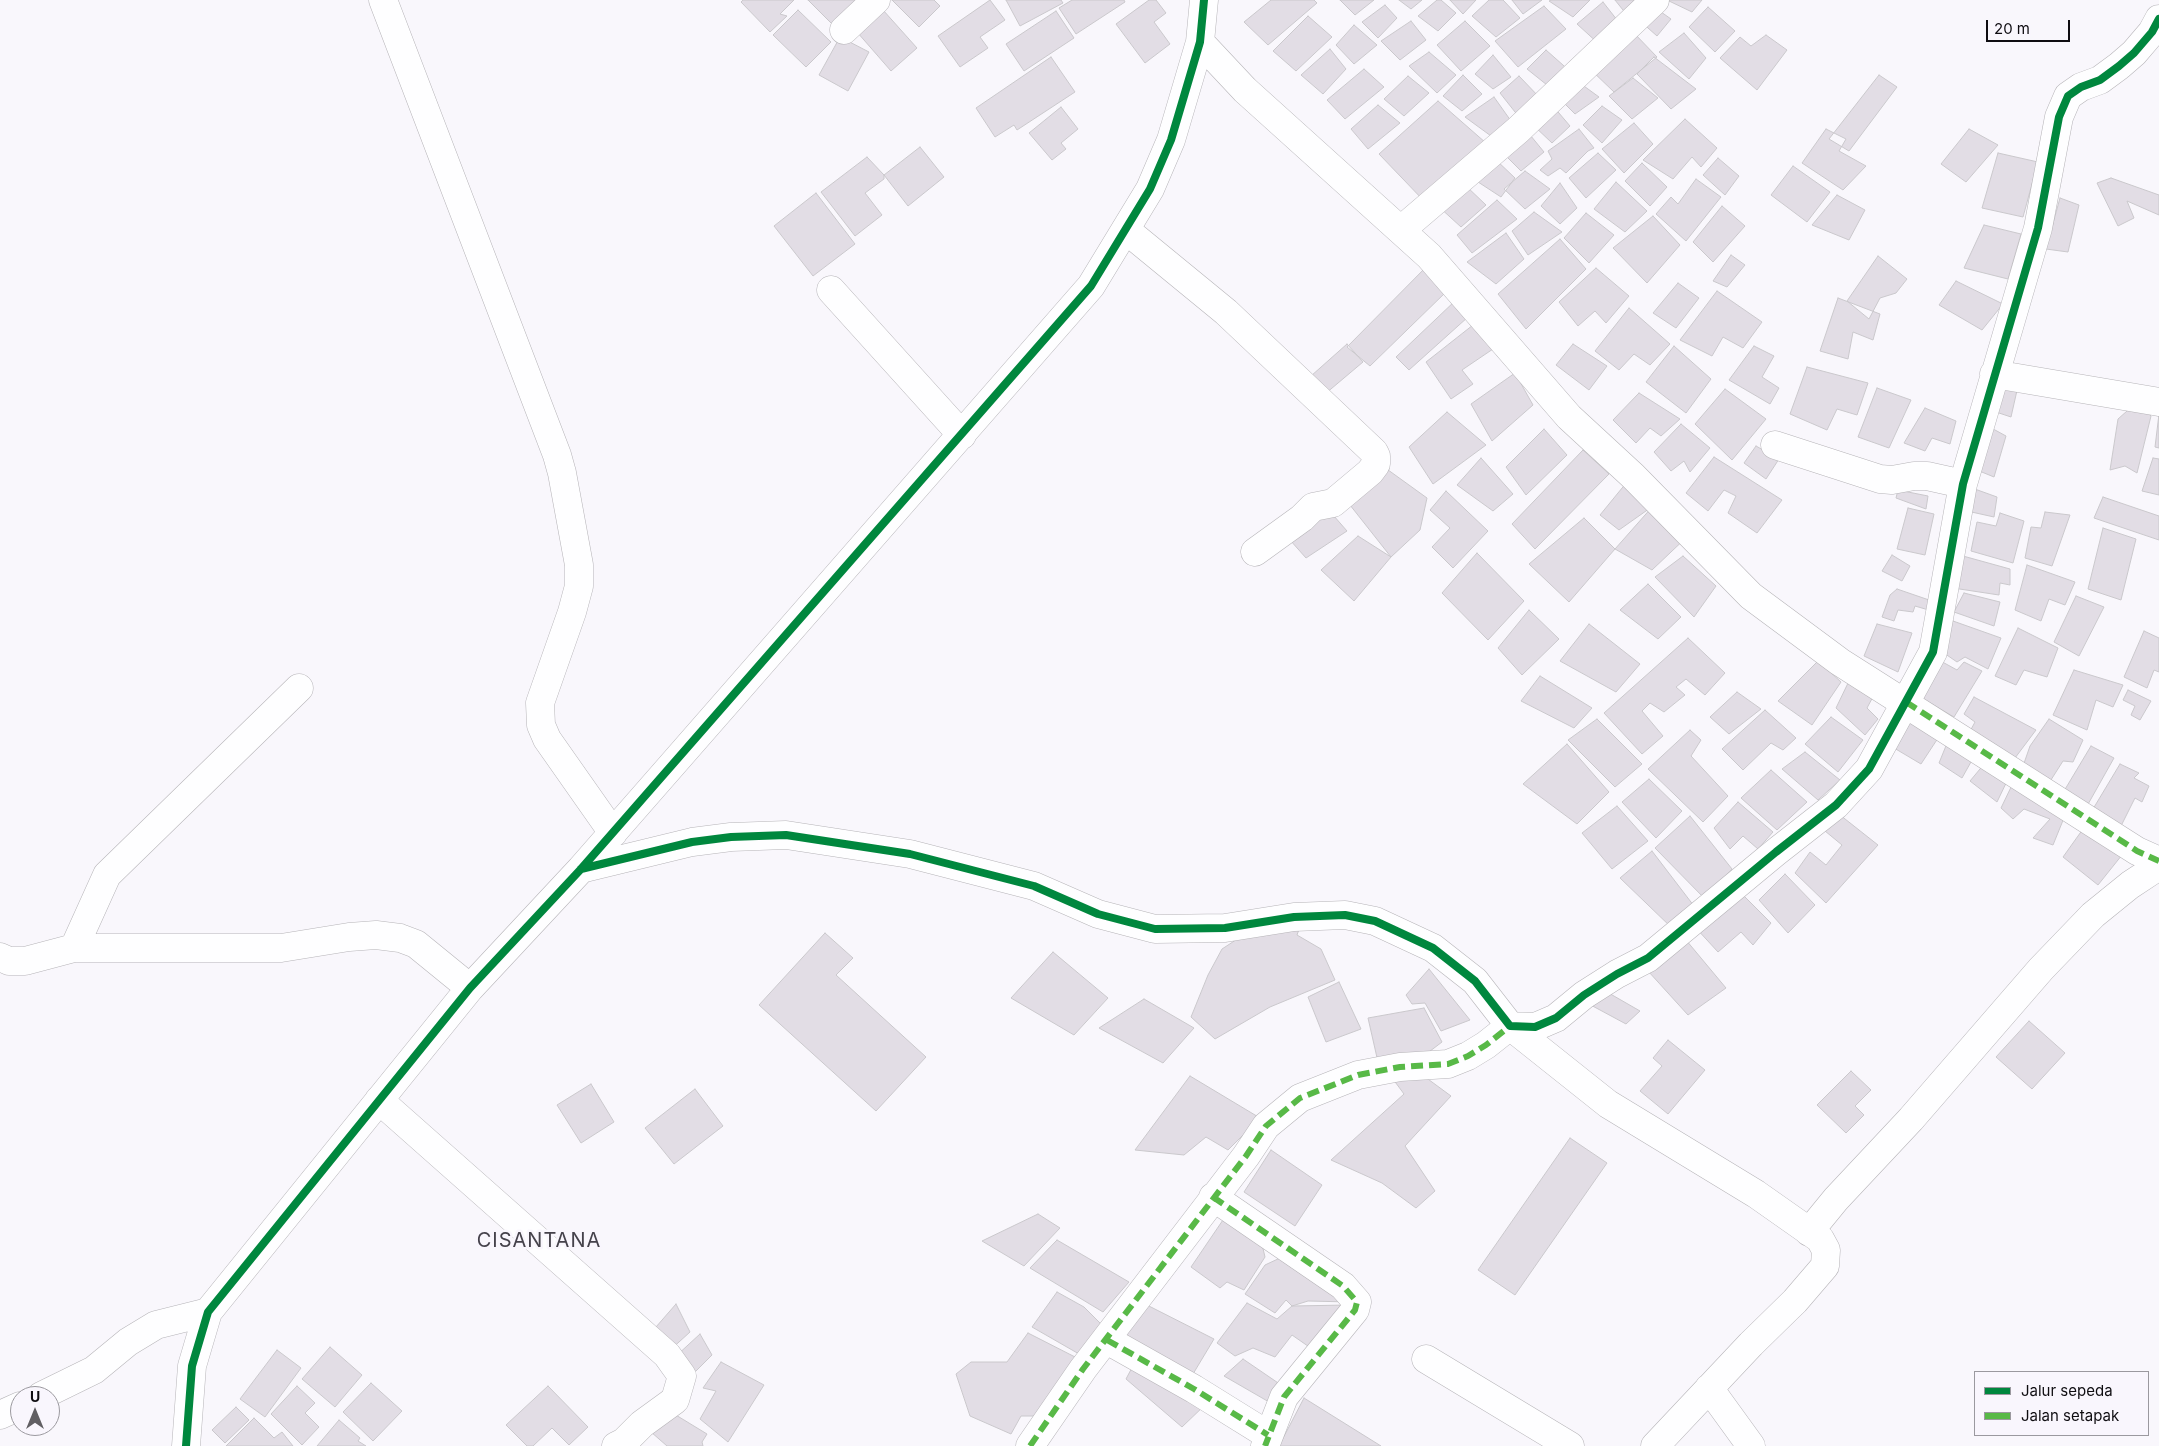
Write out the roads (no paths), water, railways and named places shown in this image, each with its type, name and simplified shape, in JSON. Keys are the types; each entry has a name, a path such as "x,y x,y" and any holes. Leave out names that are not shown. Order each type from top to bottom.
{"street":[{"path":"383,0 557,455 562,473 578,565 578,586 572,612 540,703 541,725 547,739 613,833"},
{"path":"844,30 876,0"},
{"path":"186,1446 192,1366 208,1312 470,988 581,870 1091,286 1150,189 1171,140 1200,42 1204,0"},
{"path":"1401,230 1518,130 1655,0"},
{"path":"1030,1446 1126,1312 1246,1156 1266,1126 1300,1098 1358,1075 1400,1066 1448,1064 1468,1056 1486,1045 1510,1026 1534,1027 1556,1018 1584,994 1648,958 1836,805 1869,770 1933,652 1963,484 2038,228 2058,117 2068,96 2081,86 2100,80 2119,66 2134,53 2152,32 2159,19"},
{"path":"1200,42 1245,90 1429,256 1569,417 1633,476 1752,596 1840,662 1906,702 2137,851 2159,861"},
{"path":"1126,230 1226,312 1374,452 1376,456 1376,464 1370,472 1333,503 1313,507 1255,552"},
{"path":"831,290 962,435"},
{"path":"1994,374 2159,402"},
{"path":"1775,444 1880,479 1892,480 1927,476 1963,484"},
{"path":"74,948 100,887 108,876 299,688"},
{"path":"581,870 692,842 731,837 786,835 910,854 1034,886 1098,914 1155,929 1225,928 1294,917 1344,914 1375,921 1433,948 1475,981 1510,1026 1608,1104 1756,1194 1820,1239 1826,1250 1825,1266 1795,1301 1655,1446"},
{"path":"1809,1232 1836,1199 1911,1119 2041,969 2093,915 2130,885 2159,866"},
{"path":"0,956 9,961 25,962 74,948 281,948 348,937 376,936 400,938 423,949 470,988"},
{"path":"379,1100 667,1355 682,1376 675,1400 642,1424 624,1442 616,1446"},
{"path":"1107,1340 1194,1389 1268,1442 1284,1397 1355,1310 1357,1302 1343,1286 1213,1197"},
{"path":"60,1387 94,1370 128,1342 156,1325 208,1312"},
{"path":"1426,1360 1570,1446"},
{"path":"1709,1388 1751,1446"}],"district":[{"name":"CISANTANA","path":"539,1241"}]}
